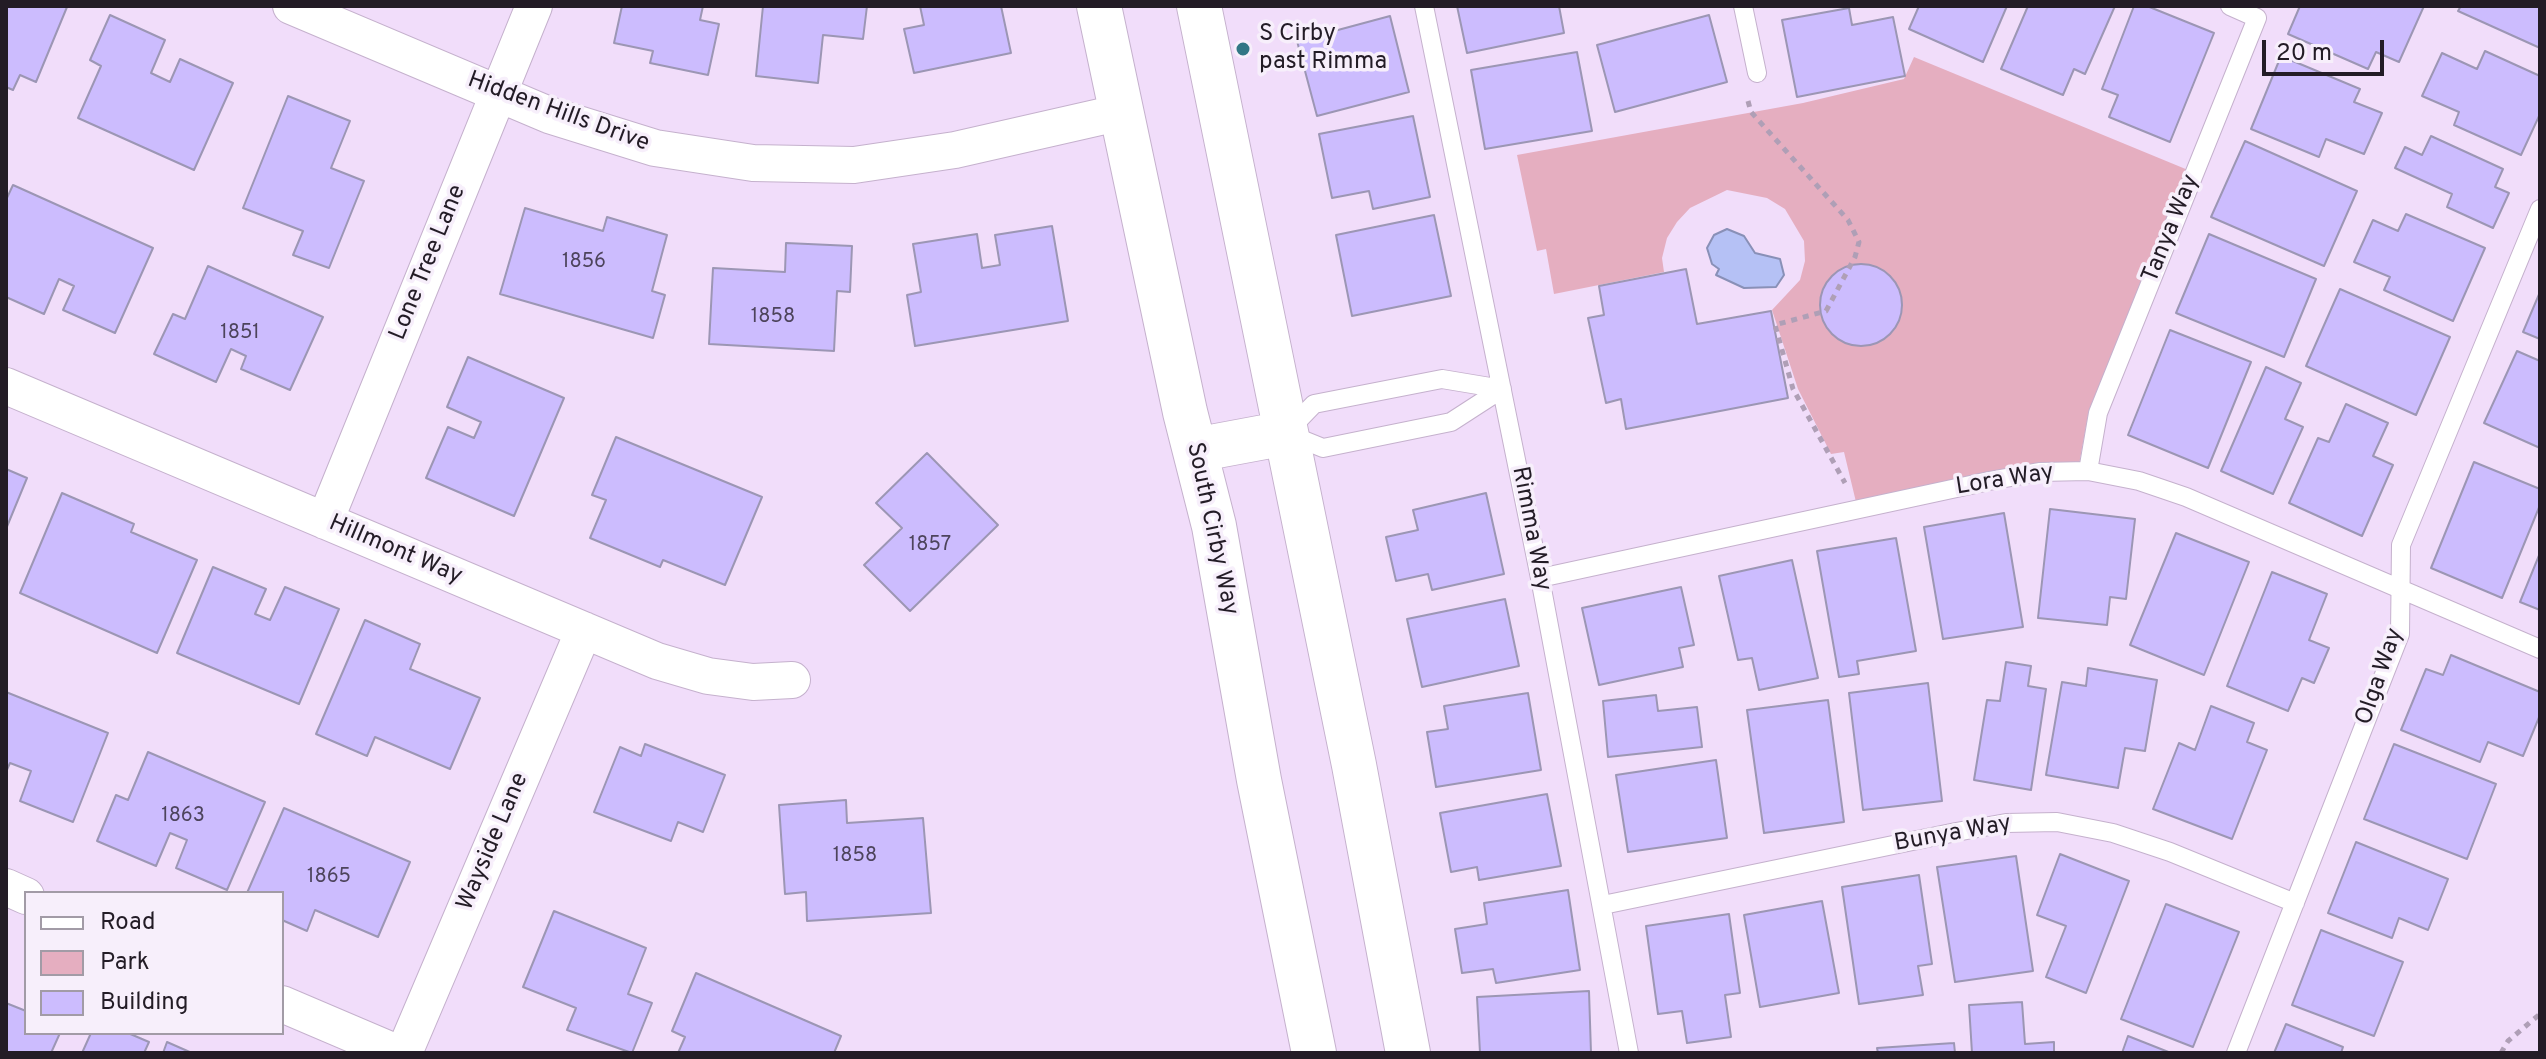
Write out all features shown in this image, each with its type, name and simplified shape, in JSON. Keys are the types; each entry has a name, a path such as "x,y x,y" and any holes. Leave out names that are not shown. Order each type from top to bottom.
{"main road":[{"name":"South Cirby Way","path":"1099,6 1214,526 1259,780 1314,1053"},
{"path":"1199,6 1238,183 1408,1053"},
{"path":"1195,450 1286,433"}],"street":[{"name":"Hidden Hills Drive","path":"291,6 549,115 655,148 753,163 854,165 955,150 1122,112"},
{"name":"Lone Tree Lane","path":"325,521 534,6"},
{"name":"Hillmont Way","path":"6,386 657,661 708,676 753,682 792,680"},
{"name":"Wayside Lane","path":"404,1053 584,630"},
{"path":"284,1005 397,1053"}],"lane":[{"name":"Rimma Way","path":"1424,6 1540,578 1629,1053"},
{"path":"1743,6 1757,73"},
{"name":"Tanya Way","path":"2088,471 2098,413 2257,18 2230,6"},
{"name":"Olga Way","path":"2236,1053 2400,634 2401,545 2540,209"},
{"path":"1442,379 1502,389 1451,422 1323,448 1286,433 1314,404 1442,379"},
{"name":"Lora Way","path":"1540,578 2039,472 2088,471 2139,481 2186,497 2540,649"},
{"name":"Bunya Way","path":"1603,905 1956,832 2006,823 2057,822 2113,833 2170,852 2295,903"}],"path":[{"path":"1757,73 1745,94 1751,112 1848,220 1859,242 1855,257 1826,311 1775,325 1793,389 1859,509"},
{"path":"2501,1053 2508,1041 2540,1014"}],"green space":[{"path":"1914,57 2188,170 2089,410 2079,465 1856,502 1844,452 1831,454 1798,389 1772,310 1800,280 1805,261 1804,241 1785,209 1767,198 1727,190 1690,208 1677,222 1667,238 1662,258 1664,272 1554,294 1546,249 1537,251 1517,155 1803,103 1904,79"}],"water":[{"path":"1727,229 1744,236 1755,253 1780,259 1784,275 1776,287 1744,288 1716,275 1719,269 1712,264 1707,248 1714,235"}],"building":[{"path":"6,6 67,7 36,82 20,75 13,90 6,87"},
{"path":"622,6 703,6 700,20 719,24 708,75 650,63 653,51 614,43"},
{"path":"763,6 867,6 863,39 823,35 818,83 756,76"},
{"path":"920,6 1001,6 1011,53 914,73 904,29 924,25"},
{"path":"1457,6 1559,6 1564,33 1467,53"},
{"path":"1919,6 2007,6 1983,62 1909,29"},
{"path":"2028,6 2115,6 2085,74 2074,69 2063,95 2001,69"},
{"path":"2134,6 2147,6 2214,33 2170,142 2109,117 2118,95 2102,89"},
{"path":"2300,6 2424,6 2399,62 2376,52 2368,69 2288,34"},
{"path":"2461,6 2540,6 2540,48 2458,11"},
{"path":"1849,8 1852,25 1893,17 1905,76 1797,97 1782,20"},
{"path":"110,15 165,40 151,73 170,82 180,59 233,83 194,170 78,118 101,66 90,60"},
{"path":"1709,15 1727,82 1615,112 1597,45"},
{"path":"1390,16 1409,92 1317,116 1297,41"},
{"path":"2485,51 2540,76 2540,114 2521,155 2454,125 2459,112 2422,96 2442,53 2477,69"},
{"path":"1577,52 1592,131 1485,149 1471,70"},
{"path":"2281,56 2360,89 2354,102 2382,113 2364,154 2326,139 2319,157 2251,129"},
{"path":"288,96 350,121 331,168 364,181 329,268 293,255 303,231 243,208"},
{"path":"1413,116 1430,197 1373,209 1369,191 1332,198 1319,134"},
{"path":"2431,136 2503,169 2495,187 2509,193 2493,228 2447,207 2452,194 2395,168 2405,147 2422,155"},
{"path":"2245,141 2357,191 2324,266 2211,217"},
{"path":"13,185 153,248 115,333 63,310 74,286 59,279 44,314 6,297 6,200"},
{"path":"525,208 603,231 607,217 667,235 652,291 665,295 653,338 500,294"},
{"path":"2406,214 2485,248 2453,321 2384,290 2390,277 2354,262 2373,220 2398,231"},
{"path":"1434,215 1451,296 1352,316 1336,235"},
{"path":"1052,226 1068,321 915,346 907,295 921,292 913,244 977,234 982,268 1000,265 995,235"},
{"path":"2209,234 2316,279 2284,357 2176,313"},
{"path":"786,243 852,246 850,292 837,291 834,351 709,344 713,268 785,272"},
{"path":"1853,264 1869,264 1884,271 1895,282 1902,305 1899,321 1890,334 1869,346 1853,346 1838,339 1827,328 1820,313 1820,297 1827,282 1838,271"},
{"path":"208,266 323,317 290,390 241,369 246,356 231,349 216,382 154,354 173,314 185,319"},
{"path":"1686,269 1697,324 1771,311 1788,398 1626,429 1621,399 1606,403 1588,318 1604,315 1599,286"},
{"path":"2340,289 2450,337 2416,415 2306,366"},
{"path":"2540,292 2540,339 2523,332"},
{"path":"2170,330 2251,362 2208,468 2128,435"},
{"path":"2517,351 2540,361 2540,448 2484,423"},
{"path":"468,357 564,398 514,516 426,478 448,427 474,438 481,422 447,407"},
{"path":"2266,367 2301,383 2285,419 2303,427 2273,494 2221,471"},
{"path":"2346,404 2388,423 2373,456 2393,465 2362,536 2289,503 2318,438 2329,442"},
{"path":"616,437 762,497 725,585 663,560 660,567 590,538 606,500 592,495"},
{"path":"927,453 998,525 910,611 864,565 902,528 876,503"},
{"path":"2474,462 2540,489 2540,505 2502,598 2431,568"},
{"path":"6,469 27,478 6,529"},
{"path":"62,493 134,524 131,532 197,560 157,653 20,593"},
{"path":"1486,493 1504,574 1432,590 1428,574 1396,581 1386,537 1418,530 1413,510"},
{"path":"2050,509 2135,519 2126,599 2110,597 2107,625 2038,618"},
{"path":"2004,513 2023,627 1943,639 1924,527"},
{"path":"2176,533 2249,562 2204,675 2130,645"},
{"path":"1896,538 1916,651 1857,661 1859,674 1839,677 1817,551"},
{"path":"2540,553 2540,610 2520,602"},
{"path":"1792,560 1818,678 1759,690 1752,658 1738,660 1719,576"},
{"path":"213,567 266,589 255,614 270,620 285,587 339,609 299,704 177,653"},
{"path":"2272,572 2327,594 2309,640 2329,648 2314,683 2302,678 2288,711 2227,686"},
{"path":"1681,587 1694,645 1679,648 1683,667 1599,685 1582,608"},
{"path":"1505,599 1519,666 1422,687 1407,619"},
{"path":"365,620 420,644 410,669 480,698 450,769 375,737 367,756 316,734"},
{"path":"2451,655 2540,692 2540,715 2523,756 2488,742 2480,762 2401,730 2426,669 2443,675"},
{"path":"2006,662 2031,666 2028,686 2046,689 2031,790 1974,780 1987,700 2000,701"},
{"path":"2088,668 2157,680 2145,751 2125,748 2118,788 2046,775 2062,682 2086,686"},
{"path":"1928,683 1942,801 1863,810 1849,693"},
{"path":"6,692 108,733 73,822 20,801 31,771 10,763 6,772"},
{"path":"1528,693 1541,770 1436,787 1427,732 1448,729 1444,706"},
{"path":"1656,695 1658,711 1697,707 1702,747 1608,757 1603,701"},
{"path":"1828,700 1844,822 1764,833 1747,710"},
{"path":"2211,706 2254,723 2247,742 2267,750 2232,839 2153,809 2179,743 2195,750"},
{"path":"645,744 725,775 703,832 678,822 671,841 594,812 620,747 641,756"},
{"path":"2394,744 2496,784 2467,859 2364,819"},
{"path":"148,752 265,802 227,890 176,868 187,840 170,833 156,866 97,841 116,795 128,800"},
{"path":"1716,760 1727,838 1628,852 1616,775"},
{"path":"1547,794 1561,866 1479,880 1477,867 1451,872 1440,813"},
{"path":"846,800 847,823 923,818 931,913 807,921 806,892 785,894 779,805"},
{"path":"284,808 410,862 378,937 315,910 307,931 284,921 284,891 248,891"},
{"path":"2356,842 2448,879 2428,930 2399,918 2392,938 2328,913"},
{"path":"2060,854 2129,881 2086,993 2046,977 2066,926 2037,915"},
{"path":"2016,856 2033,971 1955,982 1937,867"},
{"path":"1919,875 1932,964 1918,966 1923,995 1859,1004 1842,887"},
{"path":"1568,890 1580,970 1496,983 1493,969 1462,973 1455,929 1487,924 1484,903"},
{"path":"1822,901 1839,993 1760,1007 1744,915"},
{"path":"2166,904 2239,932 2193,1047 2121,1019"},
{"path":"554,911 646,948 628,994 652,1003 632,1053 567,1030 576,1008 523,987"},
{"path":"1729,914 1740,993 1725,995 1731,1037 1687,1043 1682,1011 1658,1014 1646,926"},
{"path":"2321,930 2403,962 2374,1036 2292,1005"},
{"path":"696,973 841,1036 834,1053 678,1053 685,1037 672,1031"},
{"path":"1589,991 1591,1053 1480,1053 1477,997"},
{"path":"2022,1002 2025,1044 2054,1042 2054,1053 1972,1053 1969,1005"},
{"path":"6,1003 24,1010 24,1035 59,1035 51,1053 6,1053"},
{"path":"2286,1024 2343,1047 2341,1053 2274,1053"},
{"path":"90,1035 133,1035 149,1042 144,1053 82,1053"},
{"path":"2128,1036 2171,1053 2122,1053"},
{"path":"167,1042 192,1053 163,1053"},
{"path":"1954,1043 1955,1053 1878,1053 1877,1048"}],"place":[{"name":"S Cirby past Rimma","path":"1243,49"}]}
